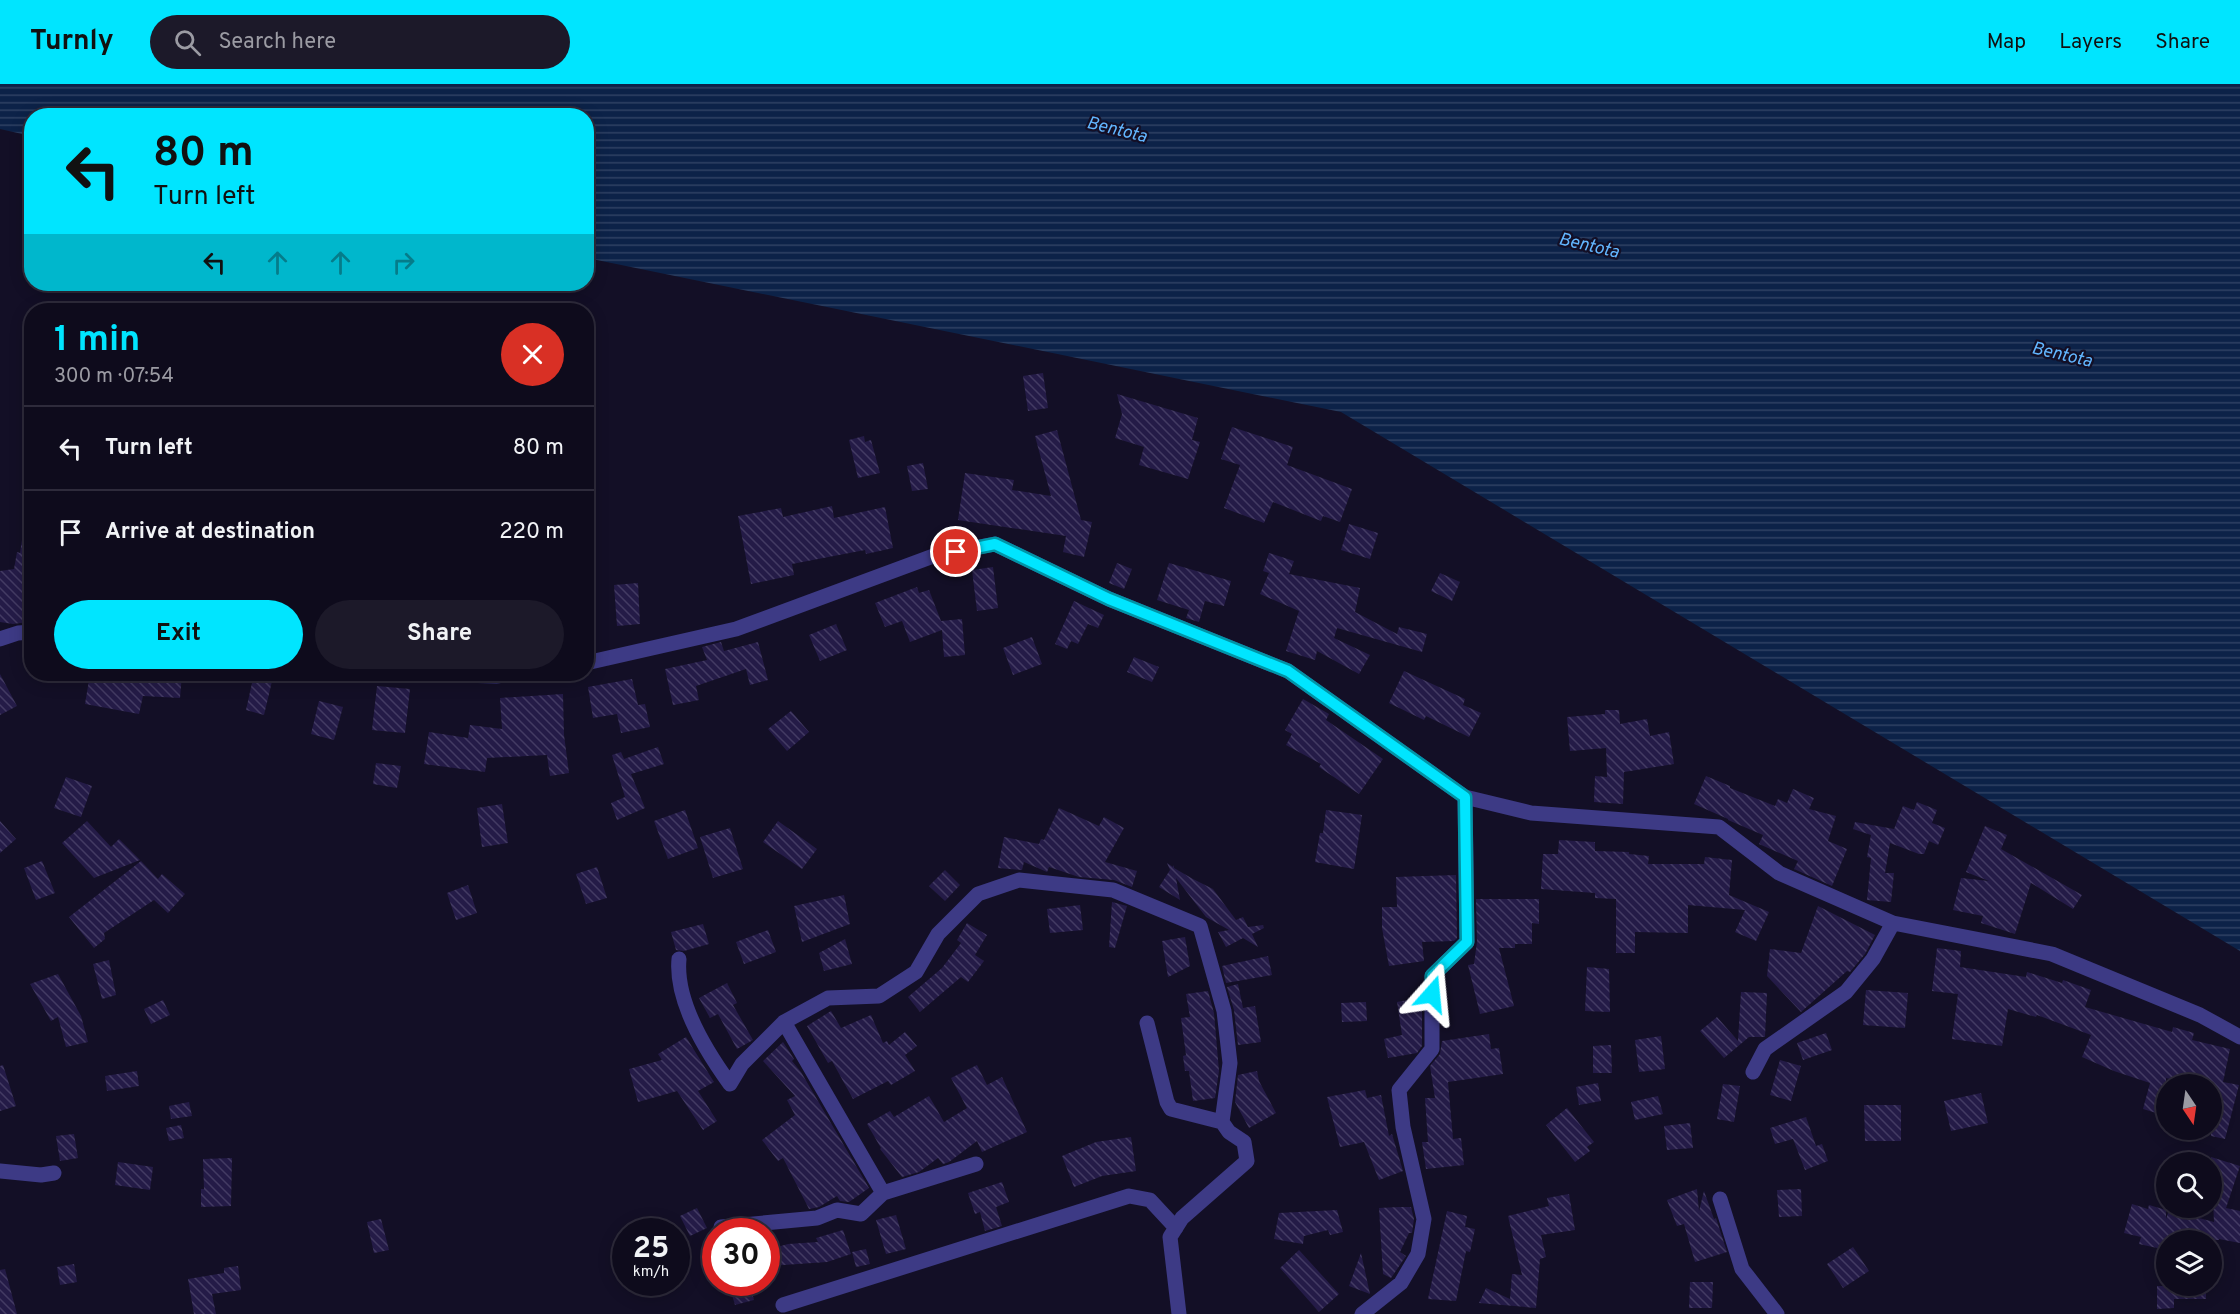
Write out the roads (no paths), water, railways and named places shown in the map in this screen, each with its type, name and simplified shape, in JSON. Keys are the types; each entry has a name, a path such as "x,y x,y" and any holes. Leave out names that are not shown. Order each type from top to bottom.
{"street":[{"path":"594,661 736,629 936,555 995,544 1109,599 1288,671 1465,797 1531,813 1719,827 1779,873 1893,922 2052,954 2199,1015 2240,1037"},
{"path":"0,639 24,633"},
{"path":"1362,1314 1401,1283 1418,1254 1424,1219 1403,1126 1399,1090 1432,1049 1432,976 1467,942 1465,797"},
{"path":"679,959 678,976 695,1029 711,1058 730,1084 742,1064 784,1022 828,998 879,996 916,972 938,934 978,894 1019,880 1113,890 1200,926 1224,1011 1230,1063 1222,1122"},
{"path":"1753,1072 1765,1049 1846,992 1873,959 1893,922"},
{"path":"784,1022 883,1193"},
{"path":"1148,1023 1167,1102 1171,1109 1222,1122 1229,1132 1244,1142 1247,1161 1182,1218 1170,1237 1179,1314"},
{"path":"780,1221 816,1218 837,1210 861,1214 883,1193 976,1164"},
{"path":"0,1171 41,1175 54,1173"},
{"path":"783,1305 1129,1196 1150,1200 1176,1227"},
{"path":"1720,1200 1742,1269 1777,1314"}],"water":[{"name":"Bentota","path":"0,84 2240,84 2240,951 1341,412 594,259 594,108 24,108 24,134 0,129"}]}
